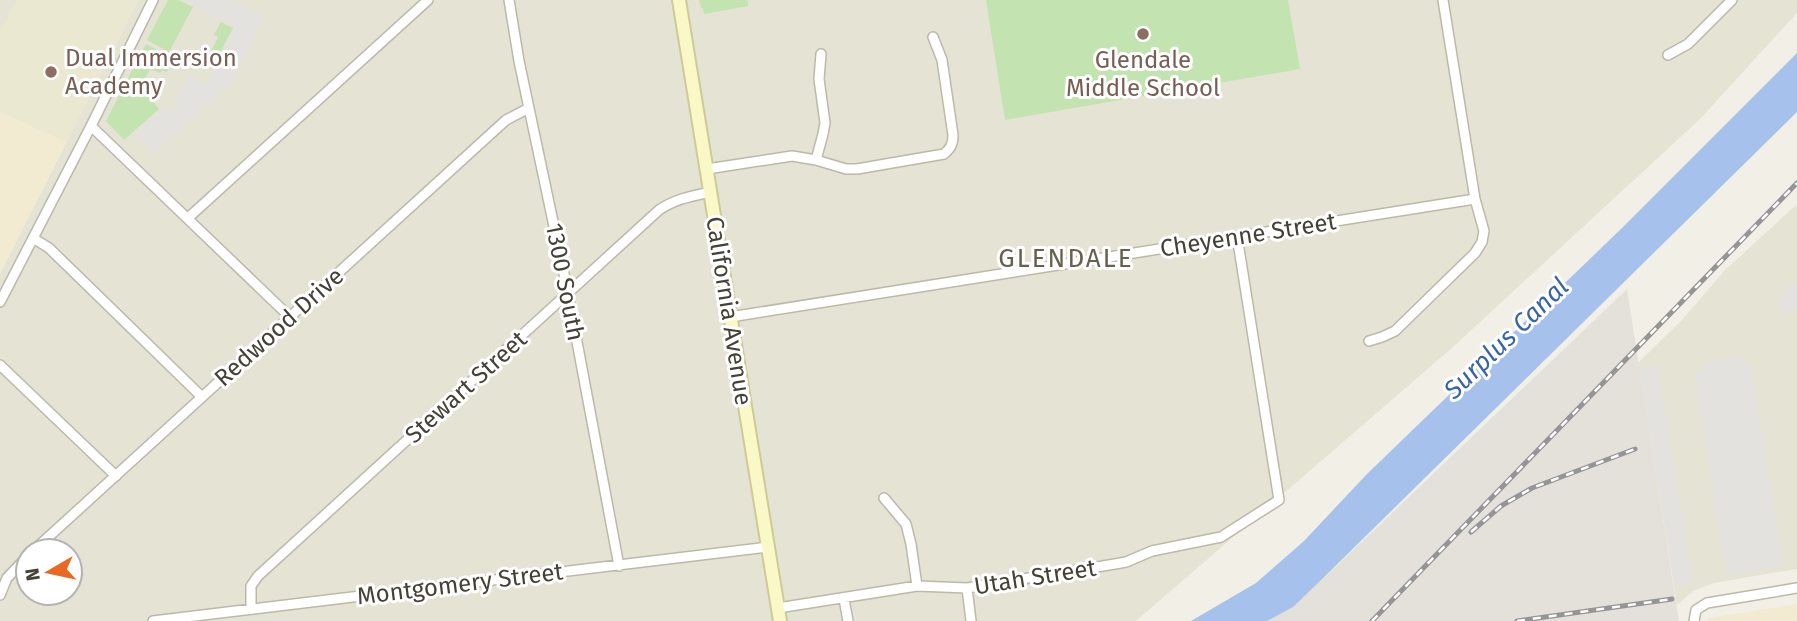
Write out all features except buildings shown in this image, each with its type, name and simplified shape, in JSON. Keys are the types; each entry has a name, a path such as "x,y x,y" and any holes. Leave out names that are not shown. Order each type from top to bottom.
{"main road":[{"name":"California Avenue","path":"679,0 779,615"}],"street":[{"path":"0,302 153,0"},
{"path":"188,218 428,0"},
{"name":"1300 South","path":"509,0 619,566"},
{"path":"1369,341 1395,331 1475,253 1482,242 1484,231 1475,199 1443,0"},
{"path":"1668,55 1688,44 1732,0"},
{"path":"707,169 792,156 816,160 834,167 857,169 944,154 953,143 953,135 942,60 933,37"},
{"path":"816,160 825,122 819,79 821,54"},
{"name":"Redwood Drive","path":"48,537 506,120 529,108"},
{"path":"91,126 290,317"},
{"name":"Stewart Street","path":"251,609 251,586 258,576 663,208 685,197 710,192"},
{"name":"Cheyenne Street","path":"730,317 1475,199"},
{"name":"Utah Street","path":"779,615 844,598 917,586 967,588 1126,562 1153,551 1221,537 1279,500 1237,236"},
{"path":"33,238 49,248 202,397"},
{"path":"0,365 116,476"},
{"path":"884,498 905,523 917,586"},
{"name":"Montgomery Street","path":"153,621 768,547"},
{"path":"0,595 7,578 14,571"},
{"path":"967,588 971,621"},
{"path":"1694,621 1696,610 1712,602 1797,588"},
{"path":"844,598 848,621"}],"shaded area":[{"path":"0,0 1797,0 1797,13 1700,119 1453,347 1136,621 0,621 0,274 66,142 0,112"},
{"name":"Dual Immersion Academy","path":"16,0 139,0 67,142 0,112 0,31"},
{"path":"183,0 233,0 261,15 263,21 230,85 151,156 148,146 132,136 164,107 172,110 189,75 206,84 235,27"},
{"path":"0,112 67,142 0,274"},
{"path":"1795,206 1797,569 1714,583 1693,591 1677,605 1638,363 1681,321 1725,270"},
{"path":"1797,284 1797,311 1781,314 1778,296 1787,294 1787,286"},
{"path":"1627,289 1679,621 1265,621 1310,591"},
{"path":"1742,357 1743,366 1751,364 1783,566 1727,576 1695,373 1703,372 1702,364"},
{"path":"1658,365 1693,583 1675,586 1640,369"},
{"path":"1797,604 1797,621 1708,621 1707,618"}],"green space":[{"path":"168,0 178,0 193,7 169,52 147,40"},
{"path":"699,0 744,0 748,1 748,6 704,14"},
{"name":"Glendale Middle School","path":"986,0 1288,0 1300,69 1005,120"},
{"path":"221,22 233,28 212,69 209,68 213,57 209,55 218,37 214,35"},
{"path":"146,44 170,57 168,62 171,63 167,72 162,70 160,73 150,69 142,85 150,89 149,92 127,80"},
{"path":"126,82 146,93 159,109 124,140 106,121"}],"water":[{"path":"1797,53 1797,112 1293,607 1267,621 1191,621 1256,583 1304,541 1367,474 1623,227"}],"railway":[{"path":"1372,621 1797,183"},
{"path":"1471,532 1501,506 1532,488 1635,449"},
{"path":"1517,621 1672,599"}],"place":[{"name":"Glendale Middle School","path":"1143,34"},
{"name":"Dual Immersion Academy","path":"51,72"}],"district":[{"name":"GLENDALE","path":"1066,258"}],"water label":[{"name":"Surplus Canal","path":"1506,338"}]}
